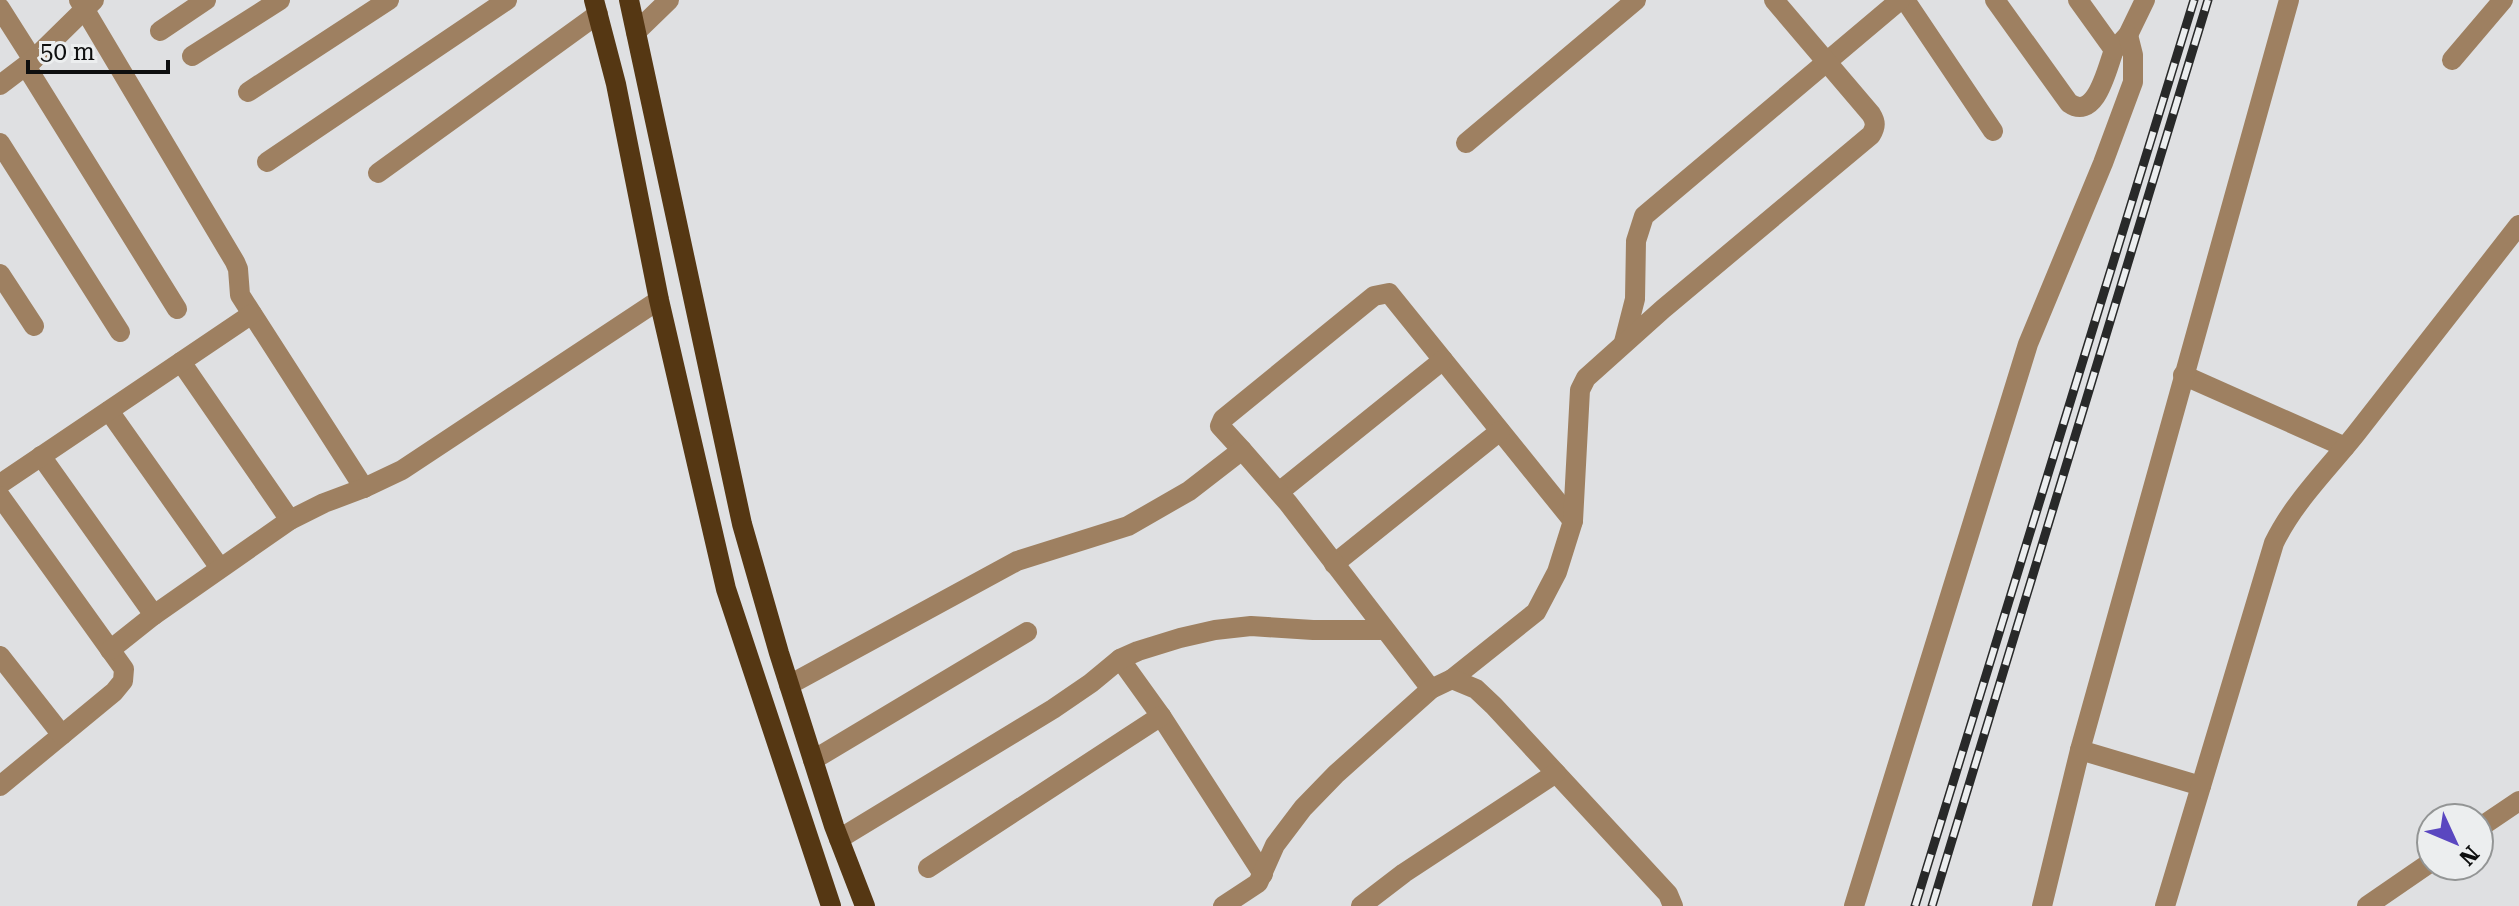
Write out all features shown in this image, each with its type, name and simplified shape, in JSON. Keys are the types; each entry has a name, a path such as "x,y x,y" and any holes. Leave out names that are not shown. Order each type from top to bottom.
{"main road":[{"path":"629,0 742,524 813,760 865,906"},
{"path":"596,7 616,84 659,300 726,589 831,906"}],"street":[{"path":"160,31 206,0"},
{"path":"192,56 280,0"},
{"path":"248,92 389,0"},
{"path":"267,162 507,0"},
{"path":"636,32 669,0"},
{"path":"1466,143 1636,0"},
{"path":"1223,906 1253,888 1263,874 1275,845 1303,808 1336,774 1431,689 1452,679 1536,612 1557,572 1573,521 1580,390 1586,378 1623,343 1871,135 1876,122 1774,0"},
{"path":"1623,343 1635,299 1636,241 1644,216 1902,0 1993,131"},
{"path":"1995,0 2069,103 2082,109 2096,96 2145,0"},
{"path":"1854,906 2028,344 2133,82 2133,55 2078,0"},
{"path":"2042,906 2080,750 2289,0"},
{"path":"2452,60 2502,0"},
{"path":"0,85 29,63 86,3 235,262 240,295 364,488"},
{"path":"378,173 596,7"},
{"path":"0,8 29,63 177,309"},
{"path":"0,143 120,332"},
{"path":"2165,906 2274,543 2296,504 2345,447 2519,225"},
{"path":"0,274 34,326"},
{"path":"1431,689 1279,492 1220,426 1223,419 1374,296 1383,292 1393,296 1573,521"},
{"path":"110,650 154,615 290,520 402,470 659,300"},
{"path":"0,484 252,314"},
{"path":"1279,492 1443,360"},
{"path":"181,362 290,520"},
{"path":"2183,375 2345,447"},
{"path":"109,411 220,568"},
{"path":"1334,564 1500,431"},
{"path":"789,685 1017,561 1128,526 1189,491 1242,450"},
{"path":"41,456 154,615"},
{"path":"0,496 124,669 123,681 114,692 0,786"},
{"path":"839,839 1053,709 1120,659 1180,638 1251,626 1385,630"},
{"path":"813,760 1027,632"},
{"path":"0,656 62,735"},
{"path":"1120,659 1161,716 1263,874"},
{"path":"1452,679 1476,689 1668,894 1673,906"},
{"path":"928,868 1161,716"},
{"path":"2080,750 2201,786"},
{"path":"1361,906 1404,873 1556,773"},
{"path":"2495,817 2519,801"},
{"path":"2367,906 2415,873"}],"railway":[{"path":"1915,906 2194,0"},
{"path":"1932,906 2208,0"}]}
